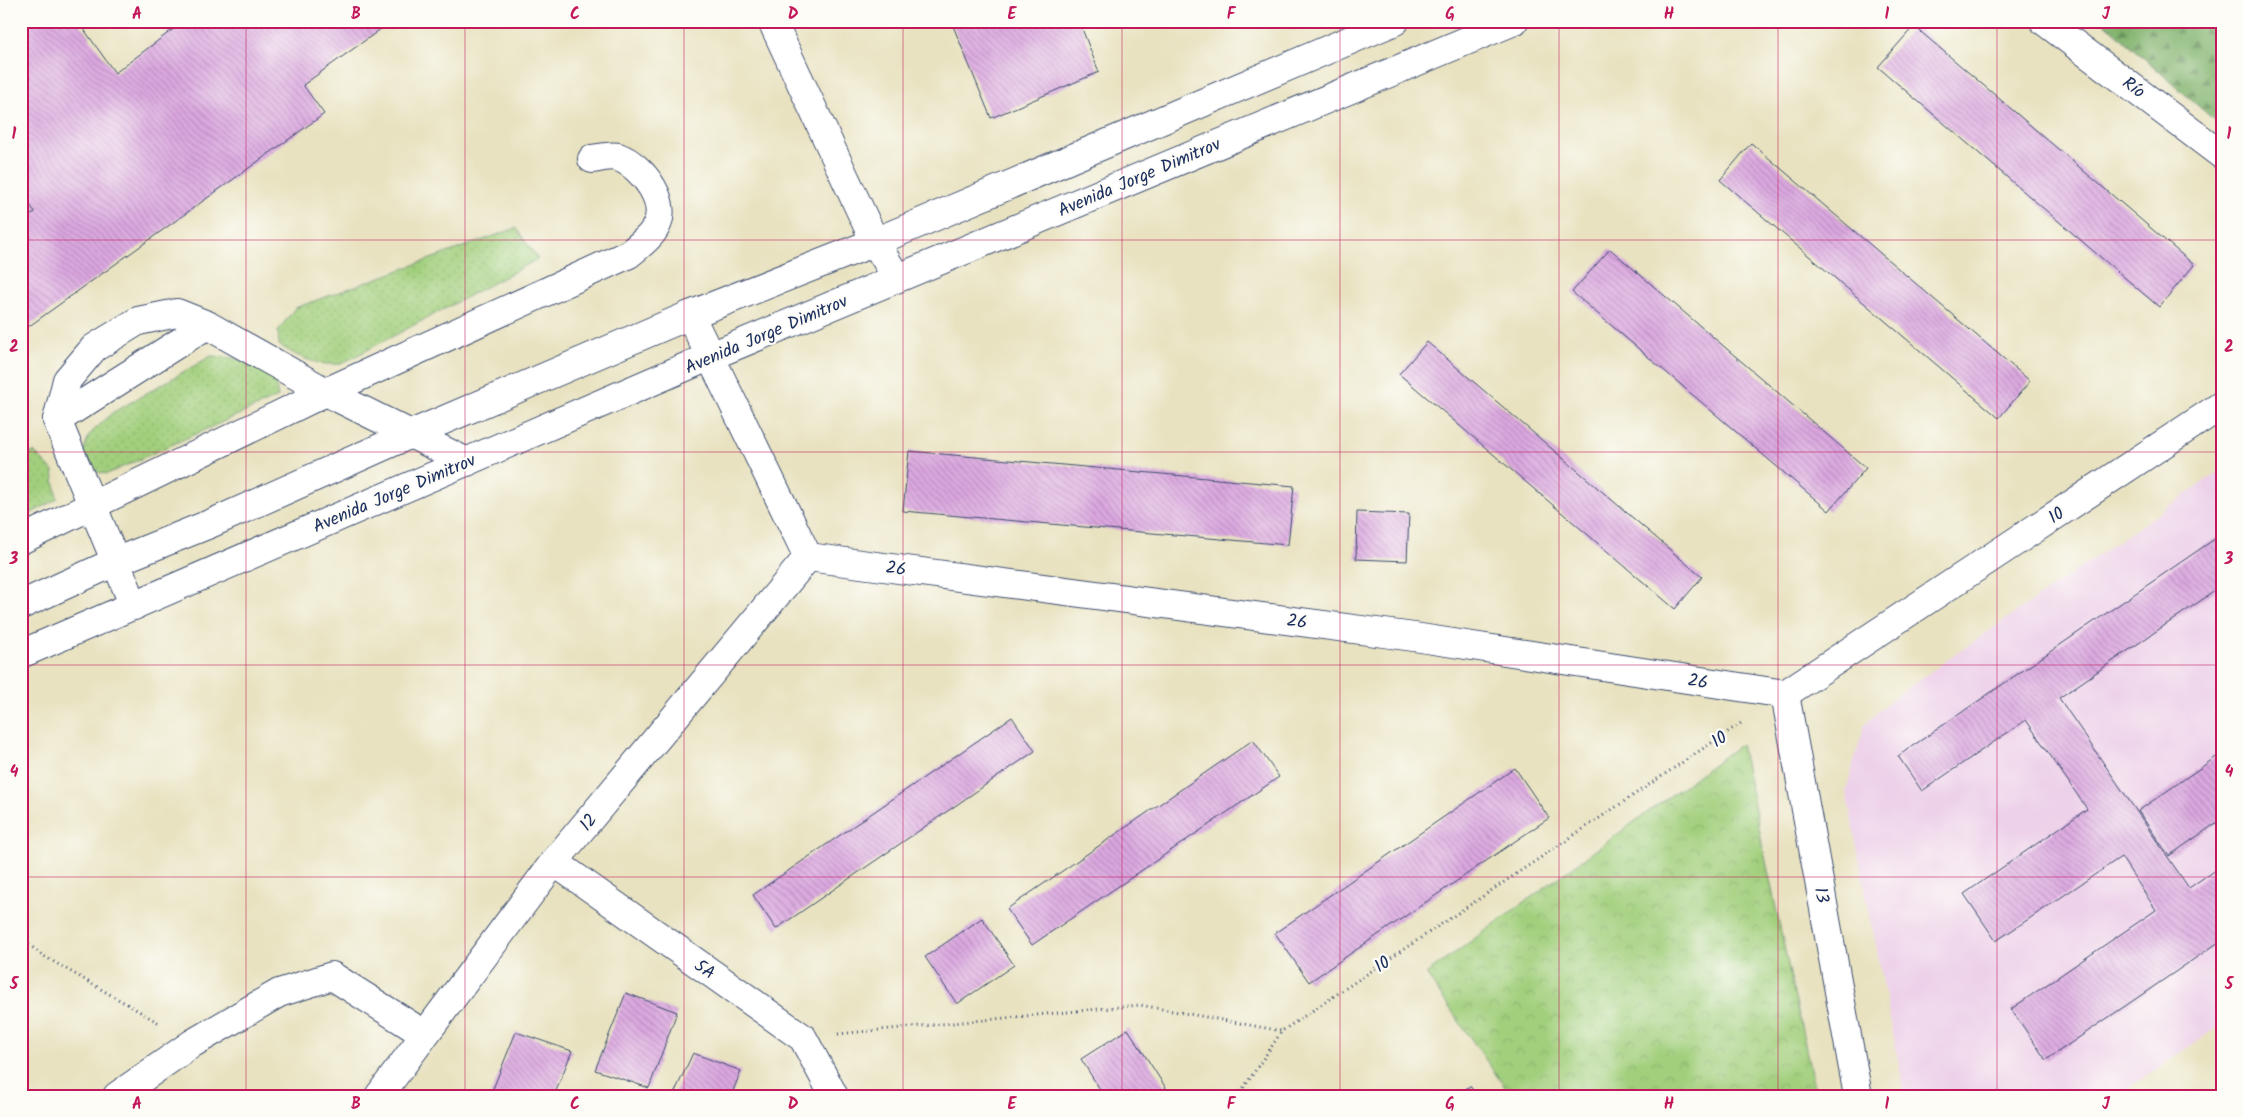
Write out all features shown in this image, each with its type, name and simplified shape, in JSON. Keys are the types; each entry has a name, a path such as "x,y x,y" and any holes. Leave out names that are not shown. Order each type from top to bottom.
{"street":[{"path":"772,21 876,242 897,278"},
{"path":"21,605 115,562 212,522 411,434 690,315 876,242 1395,21"},
{"name":"Avenida Jorge Dimitrov","path":"21,654 711,356 1514,21"},
{"name":"Río","path":"2044,21 2222,155"},
{"path":"21,540 326,392 629,254 654,231 660,218 654,187 633,163 616,156 592,159"},
{"path":"134,606 57,420 67,380 94,348 138,321 178,313 207,325 326,392 467,462"},
{"path":"690,315 808,557"},
{"path":"57,420 207,325"},
{"name":"10","path":"1785,694 2222,405"},
{"name":"26","path":"808,557 1404,636 1785,694"},
{"name":"12","path":"379,1096 554,862 808,557"},
{"name":"13","path":"1785,694 1858,1096"},
{"name":"5A","path":"554,862 803,1038 832,1095"},
{"path":"117,1096 193,1043 279,993 332,976 424,1034"}],"path":[{"name":"10","path":"1238,1096 1282,1031 1785,694"},
{"path":"21,938 42,955 193,1043"},
{"path":"803,1038 1140,1004 1282,1031"}],"shaded area":[{"path":"2222,469 2222,1024 2117,1096 1905,1096 1846,791 1864,726 1890,700"}],"green space":[{"path":"2102,21 2222,21 2222,127"},
{"path":"516,228 538,259 341,364 324,364 309,360 279,345 278,331 295,308"},
{"path":"211,356 245,361 267,372 276,384 278,397 107,474 89,470 83,453 89,435 112,413"},
{"path":"34,452 53,471 57,499 21,519 21,458"},
{"path":"1741,744 1816,1096 1511,1096 1426,974"}],"building":[{"path":"21,21 78,21 115,73 184,21 392,21 303,85 324,114 21,332 21,223 35,212 21,193"},
{"path":"951,21 1079,21 1099,72 991,118"},
{"path":"1914,26 2194,265 2159,307 1878,67"},
{"path":"1751,143 2030,381 1999,418 1720,180"},
{"path":"1610,249 1866,468 1829,511 1572,292"},
{"path":"1427,342 1702,577 1675,609 1399,374"},
{"path":"909,451 1294,486 1288,545 903,511"},
{"path":"1357,512 1409,514 1407,561 1356,559"},
{"path":"2222,534 2222,586 2059,698 2189,888 2222,865 2222,940 2046,1060 2011,1009 2156,910 2121,857 1996,941 1964,894 2087,809 2026,720 1922,791 1898,756"},
{"path":"1012,717 1035,751 776,929 753,895"},
{"path":"1253,740 1279,777 1032,945 1007,909"},
{"path":"2222,753 2222,819 2169,856 2138,811"},
{"path":"1515,768 1549,818 1309,982 1275,933"},
{"path":"982,918 1014,965 957,1004 925,957"},
{"path":"626,993 677,1012 649,1088 595,1070"},
{"path":"1128,1029 1171,1096 1104,1096 1081,1059"},
{"path":"516,1032 572,1051 554,1096 490,1096"},
{"path":"693,1053 741,1071 731,1096 673,1096"},
{"path":"1470,1086 1477,1096 1456,1096"}]}
